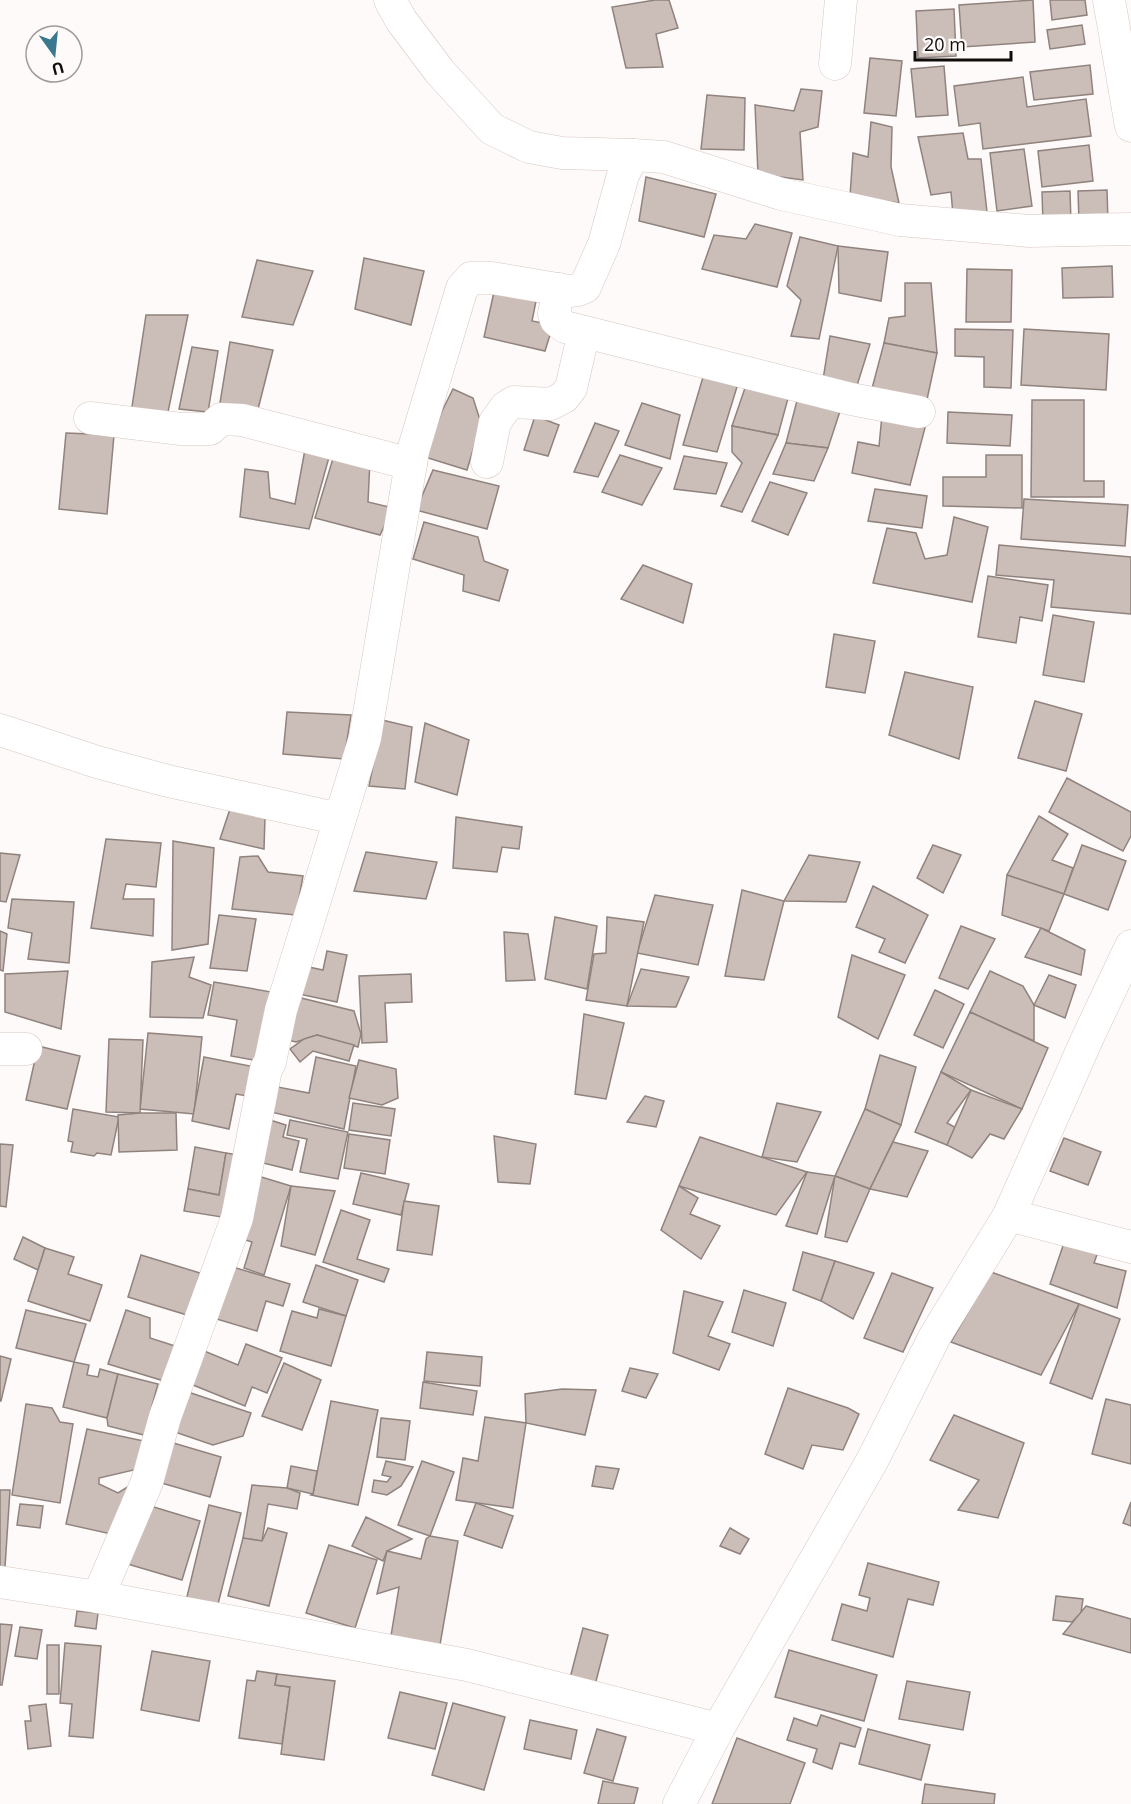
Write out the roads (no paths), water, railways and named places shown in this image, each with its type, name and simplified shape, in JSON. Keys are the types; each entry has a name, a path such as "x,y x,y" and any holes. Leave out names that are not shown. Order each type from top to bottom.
{"street":[{"path":"390,0 401,20 440,72 492,129 529,147 562,153 664,157 781,194 900,220 1029,231 1131,229"},
{"path":"835,64 841,0"},
{"path":"1109,0 1124,42 1131,126"},
{"path":"98,1597 147,1482 165,1418 237,1218 266,1069 270,1062 281,1010 365,738 413,451 462,288 471,278 492,278 569,291 585,287 604,244 623,175 633,155"},
{"path":"559,289 554,314 556,320 565,327 851,399 919,412"},
{"path":"487,462 495,422 506,407 514,402 551,404 564,397 571,388 584,332"},
{"path":"90,418 181,429 210,429 221,420 242,420 411,464"},
{"path":"0,730 97,762 168,781 340,819"},
{"path":"680,1804 718,1729 872,1461 935,1336 1008,1215 1131,946"},
{"path":"1008,1215 1131,1247"},
{"path":"0,1582 98,1597 467,1665 718,1729"}]}
